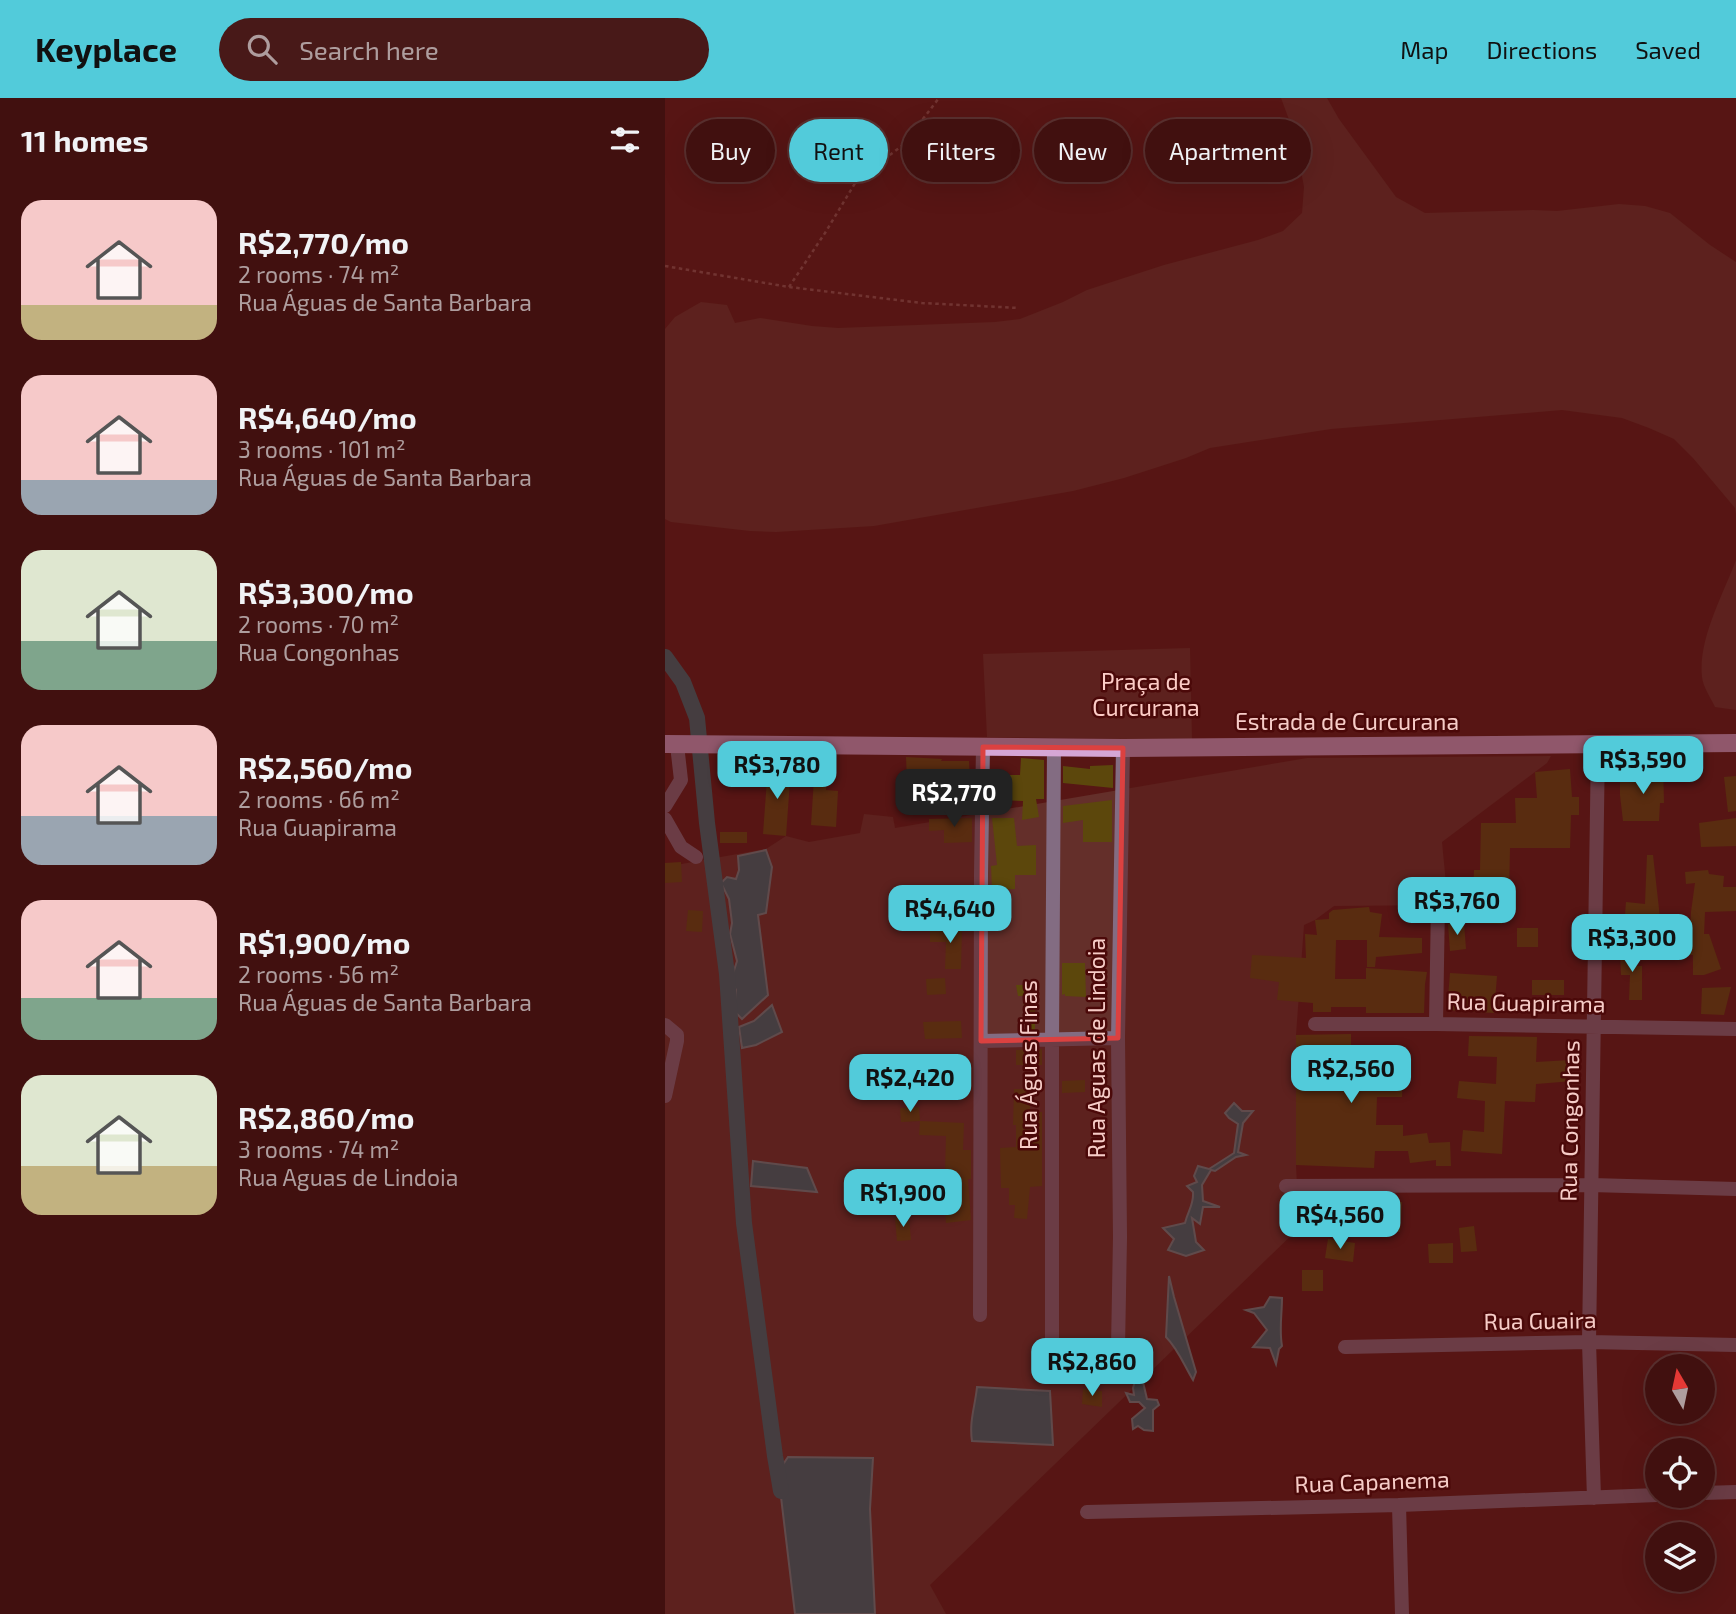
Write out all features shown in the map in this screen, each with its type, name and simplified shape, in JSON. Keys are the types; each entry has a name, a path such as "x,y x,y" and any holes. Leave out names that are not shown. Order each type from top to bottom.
{"main road":[{"name":"Estrada de Curcurana","path":"676,745 1123,748 1736,743"}],"street":[{"path":"665,806 681,780 676,745"},
{"name":"Rua Congonhas","path":"1594,1498 1590,1342 1598,745"},
{"path":"980,1315 983,747"},
{"name":"Rua Águas Finas","path":"1052,1342 1054,747"},
{"name":"Rua Aguas de Lindoia","path":"1118,1348 1118,1038 1123,748"},
{"path":"665,819 681,847 696,857"},
{"path":"1436,1024 1438,903"},
{"name":"Rua Guapirama","path":"1315,1024 1736,1029"},
{"path":"665,1025 677,1035 665,1096"},
{"path":"981,1041 1118,1038"},
{"path":"1286,1186 1591,1185 1736,1189"},
{"name":"Rua Guaira","path":"1345,1347 1590,1342 1736,1345"},
{"path":"1715,1493 1736,1492"},
{"name":"Rua Capanema","path":"1087,1511 1399,1505 1645,1496"},
{"path":"1399,1505 1402,1614"}],"path":[{"path":"789,287 857,180 903,145 939,98"},
{"path":"665,266 789,287 922,303 1019,308"}],"highlighted area":[{"path":"983,747 1123,748 1118,1038 981,1041"}],"green space":[{"path":"1281,98 1327,98 1339,119 1396,197 1425,213 1557,211 1619,204 1645,206 1670,213 1736,262 1736,514 1735,508 1674,439 1622,418 1562,410 1331,429 1210,448 1124,478 1073,491 874,526 776,532 671,522 665,519 665,329 675,317 701,302 727,305 735,323 760,318 838,328 1020,319 1087,290 1283,231 1302,213 1303,182 1311,182 1311,119 1289,119"},
{"path":"1736,560 1736,710 1715,707 1705,689 1702,662 1713,617"},
{"name":"Praça de Curcurana","path":"1190,648 1192,740 987,737 983,654"},
{"path":"1551,756 1547,763 1442,842 1448,905 1334,906 1304,925 1296,1035 1299,1228 930,1585 946,1614 665,1614 665,867 766,849 786,836 809,842 860,833 864,814 893,817 895,828 1307,758"}],"water":[{"path":"766,850 772,867 766,913 758,915 768,995 742,1019 734,1011 736,990 731,980 737,961 730,934 732,923 729,899 721,883 727,877 736,879 739,870 738,856"},
{"path":"772,1005 782,1032 756,1045 742,1048 739,1027 754,1021"},
{"path":"1234,1103 1242,1111 1253,1111 1243,1123 1238,1152 1246,1155 1236,1157 1215,1171 1211,1170 1202,1185 1203,1201 1220,1207 1203,1207 1200,1224 1192,1218 1196,1242 1204,1250 1186,1256 1168,1250 1174,1239 1163,1228 1185,1223 1193,1197 1193,1192 1187,1186 1197,1182 1194,1176 1198,1166 1209,1169 1234,1153 1238,1124 1225,1113"},
{"path":"753,1161 807,1168 817,1192 751,1186"},
{"path":"1169,1276 1196,1372 1193,1380 1166,1337"},
{"path":"1270,1297 1282,1298 1282,1346 1276,1364 1270,1348 1253,1347 1267,1330 1254,1313 1246,1310 1264,1307"},
{"path":"1135,1381 1143,1382 1147,1399 1157,1400 1159,1405 1153,1410 1153,1431 1138,1426 1133,1429 1132,1419 1145,1408 1139,1402 1130,1402 1126,1393 1134,1395"},
{"path":"977,1387 1050,1391 1053,1445 972,1441"},
{"path":"788,1457 873,1458 870,1509 875,1614 795,1614 778,1472"}],"building":[{"path":"740,756 756,756 756,772 740,773"},
{"path":"906,757 969,761 970,784 939,783 939,797 926,796 927,778 907,779"},
{"path":"1021,758 1044,760 1044,799 1036,799 1039,817 1022,820 1023,801 994,800 994,788 1003,788 1003,775 1020,775"},
{"path":"815,763 827,763 826,790 838,791 836,827 811,825"},
{"path":"1663,763 1664,803 1660,803 1659,821 1623,821 1620,777 1651,776 1650,764"},
{"path":"1113,765 1113,788 1063,783 1063,766 1090,769 1090,766"},
{"path":"768,766 791,767 786,836 763,834"},
{"path":"1570,769 1572,797 1579,797 1579,815 1571,815 1570,848 1510,848 1509,896 1503,895 1502,924 1469,923 1474,870 1480,870 1481,823 1516,823 1515,798 1537,798 1535,772"},
{"path":"1736,776 1736,811 1728,812 1724,777"},
{"path":"1112,800 1112,842 1083,842 1083,820 1063,823 1063,806"},
{"path":"972,818 972,842 944,843 944,830 929,831 929,819"},
{"path":"992,818 1014,818 1017,846 1036,845 1036,875 1015,875 1015,889 992,890 991,866 997,865"},
{"path":"1736,818 1736,846 1701,847 1699,823"},
{"path":"720,832 747,832 747,843 720,843"},
{"path":"1647,855 1653,855 1660,918 1625,915 1626,902 1645,904"},
{"path":"681,862 682,882 665,883 665,863"},
{"path":"1708,870 1709,874 1724,876 1723,887 1736,887 1736,911 1705,912 1704,934 1709,934 1721,969 1704,975 1693,975 1693,955 1689,955 1695,883 1686,884 1685,872"},
{"path":"1369,907 1370,912 1382,914 1379,937 1422,938 1422,953 1376,957 1375,967 1367,967 1367,940 1336,940 1335,979 1366,979 1366,968 1427,972 1424,1013 1366,1013 1366,1007 1331,1007 1331,1012 1313,1012 1313,1003 1277,1000 1279,982 1250,978 1252,955 1306,958 1305,934 1317,935 1315,920 1329,919 1329,913 1333,910"},
{"path":"688,910 703,911 702,932 686,931"},
{"path":"1464,923 1466,949 1450,951 1448,924"},
{"path":"930,928 962,928 961,969 945,969 946,942 930,942"},
{"path":"1517,928 1538,928 1538,947 1517,947"},
{"path":"1636,951 1636,966 1642,966 1642,1000 1629,1000 1630,975 1621,975 1620,952"},
{"path":"1062,963 1085,963 1086,997 1062,995"},
{"path":"1450,973 1497,976 1494,1013 1447,1010"},
{"path":"945,978 946,994 927,995 926,979"},
{"path":"1532,980 1564,980 1564,995 1532,995"},
{"path":"1016,985 1035,985 1035,1030 1026,1030 1023,996 1018,996"},
{"path":"1731,987 1724,1015 1701,1014 1702,988"},
{"path":"961,1021 962,1038 925,1039 923,1022"},
{"path":"1351,1034 1351,1047 1404,1048 1402,1097 1377,1097 1376,1125 1403,1125 1403,1136 1427,1133 1429,1143 1450,1142 1451,1166 1436,1166 1436,1160 1410,1163 1408,1151 1375,1151 1374,1168 1296,1165 1296,1035"},
{"path":"1469,1036 1537,1037 1536,1062 1571,1060 1573,1081 1536,1084 1535,1102 1505,1101 1502,1154 1461,1151 1463,1130 1484,1132 1485,1101 1457,1098 1459,1081 1496,1084 1497,1057 1468,1056"},
{"path":"1042,1049 1042,1065 1016,1065 1016,1050"},
{"path":"953,1066 961,1069 971,1067 971,1081 963,1082 949,1077"},
{"path":"1085,1080 1085,1092 1062,1093 1062,1081"},
{"path":"1014,1089 1030,1089 1030,1112 1042,1112 1042,1186 1030,1187 1027,1219 1014,1218 1015,1205 1009,1205 1009,1188 1001,1188 1000,1148 1016,1147 1016,1125 1013,1125"},
{"path":"919,1107 920,1121 901,1122 900,1108"},
{"path":"920,1121 964,1123 963,1150 971,1150 971,1179 968,1179 971,1220 946,1223 944,1201 931,1203 930,1191 937,1190 936,1173 945,1172 946,1136 919,1135"},
{"path":"1379,1201 1402,1202 1400,1232 1377,1230"},
{"path":"909,1217 911,1240 897,1241 895,1218"},
{"path":"1474,1226 1477,1251 1461,1252 1459,1228"},
{"path":"1328,1239 1355,1243 1353,1262 1325,1258"},
{"path":"1453,1243 1453,1263 1429,1263 1428,1244"},
{"path":"1302,1270 1323,1270 1323,1291 1302,1291"},
{"path":"1083,1389 1102,1391 1102,1407 1082,1404"}],"waterway":[{"path":"665,657 683,682 697,718 707,823 727,974 744,1223 781,1491"}]}
